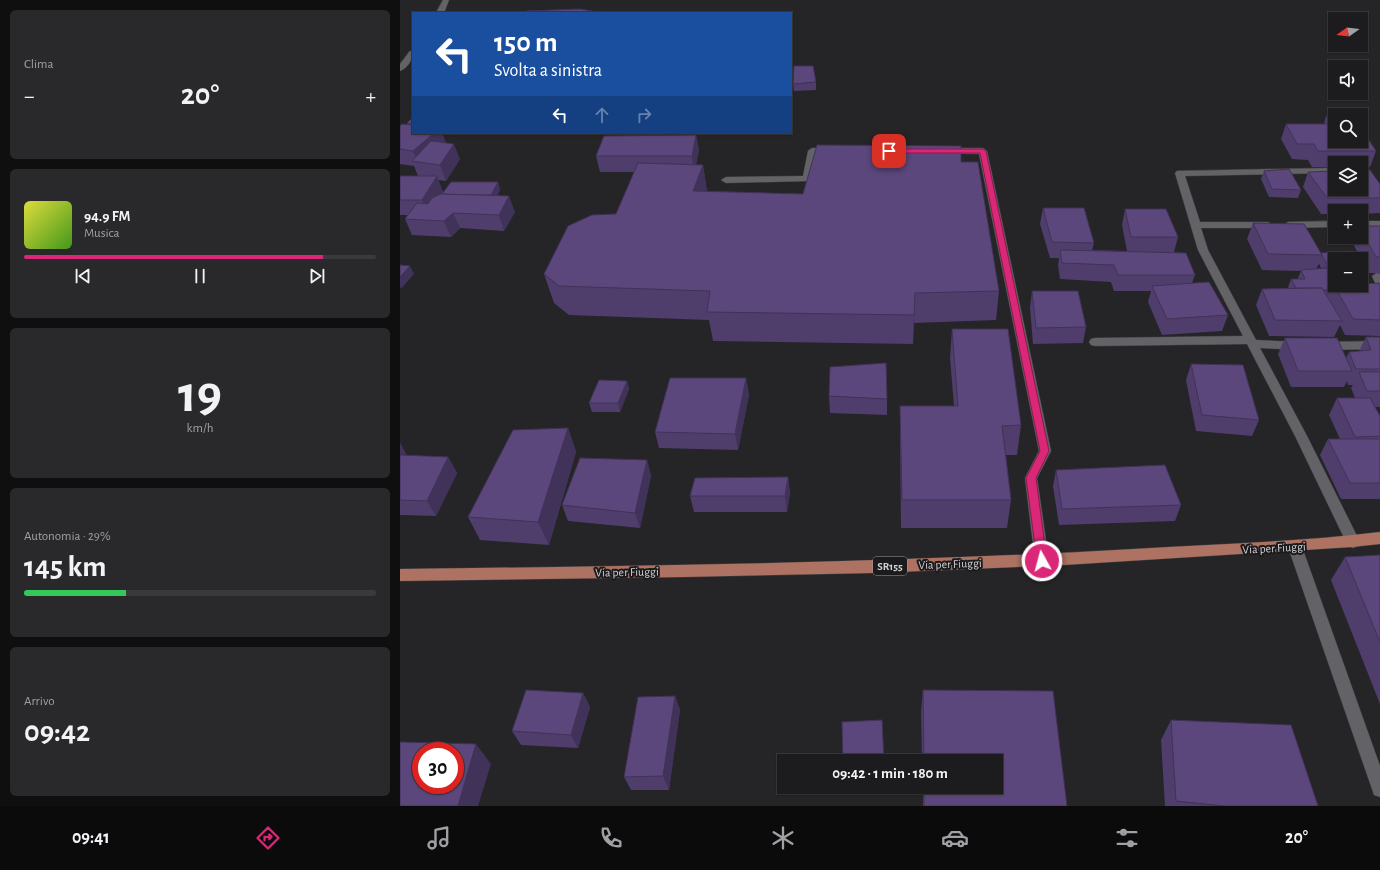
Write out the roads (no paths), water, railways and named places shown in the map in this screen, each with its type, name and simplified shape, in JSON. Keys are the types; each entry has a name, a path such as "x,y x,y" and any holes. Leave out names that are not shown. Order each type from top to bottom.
{"main road":[{"name":"Via per Fiuggi","path":"400,575 785,570 1042,561 1176,552 1295,547 1380,538"}],"street":[{"path":"440,12 446,0"},
{"path":"400,69 412,54"},
{"path":"726,180 807,179 812,151 843,151"},
{"path":"936,151 983,151 1045,451 1031,478 1042,561"},
{"path":"1328,170 1180,173 1203,250 1252,342 1353,542"},
{"path":"1195,225 1328,224"},
{"path":"1368,224 1380,224"},
{"path":"1380,277 1377,276 1380,283"},
{"path":"1096,342 1252,342 1320,346 1380,345"},
{"path":"1295,547 1380,789"}]}
